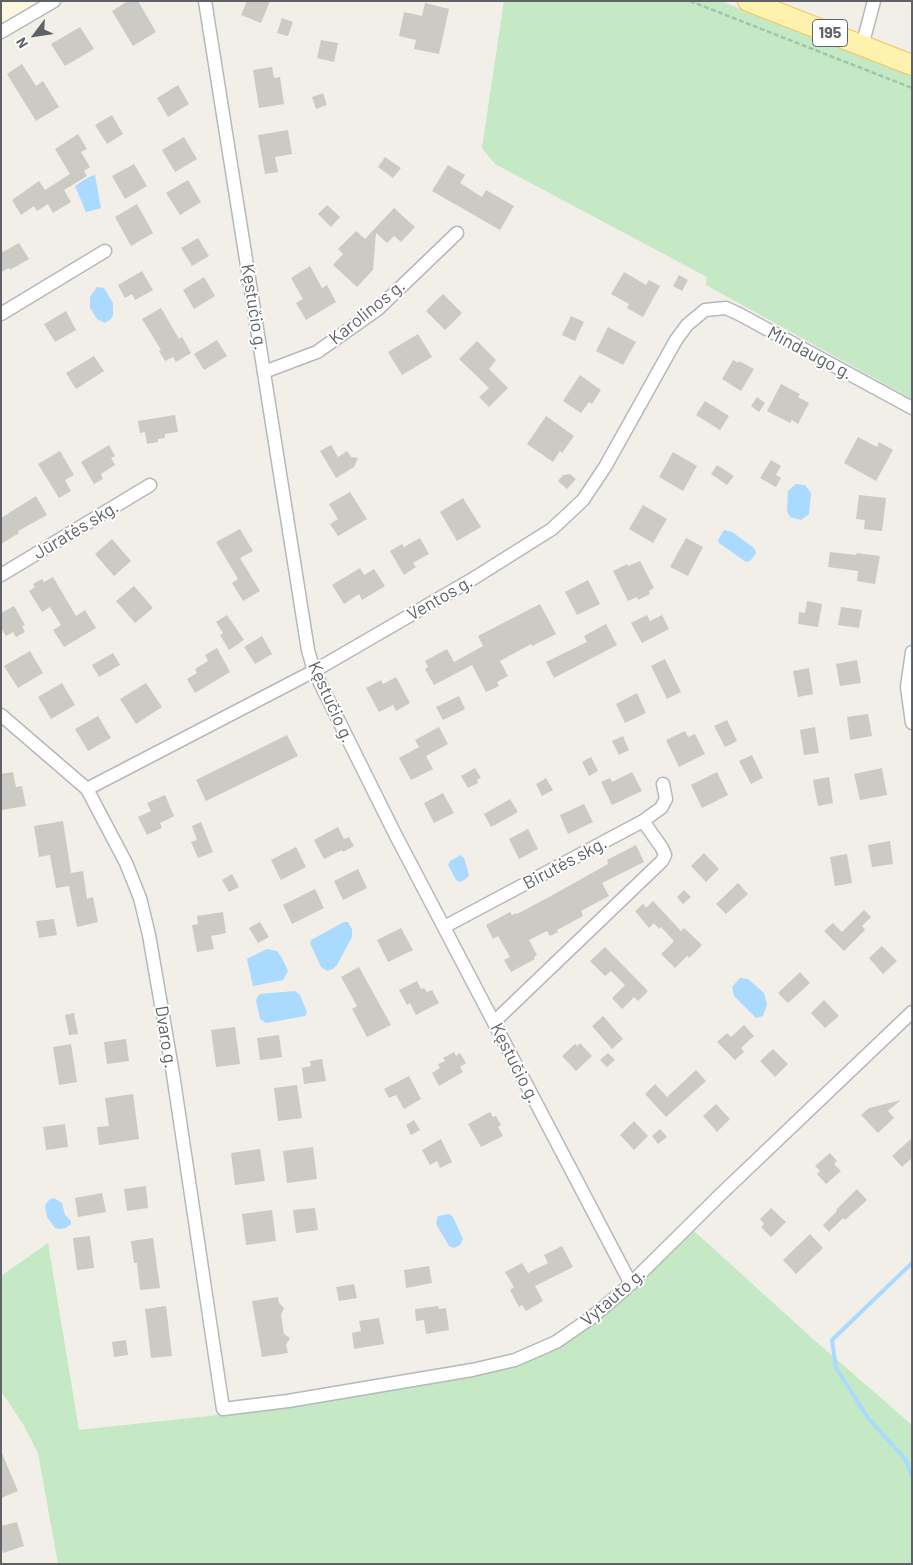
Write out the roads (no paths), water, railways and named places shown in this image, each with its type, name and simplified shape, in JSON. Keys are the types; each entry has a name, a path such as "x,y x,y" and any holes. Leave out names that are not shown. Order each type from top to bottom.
{"main road":[{"name":"195","path":"748,1 912,65"}],"street":[{"path":"1,32 54,1"},
{"name":"Kęstučio g.","path":"205,1 308,650 314,671 391,826 631,1284"},
{"path":"862,46 874,1"},
{"name":"Karolinos g.","path":"264,372 317,352 378,309 457,233"},
{"path":"1,314 105,252"},
{"name":"Mindaugo g.","path":"705,310 726,308 739,314 912,408"},
{"name":"Ventos g.","path":"88,789 314,671 471,580 552,529 583,500 605,467 676,340 687,325 705,310"},
{"name":"Jūratės skg.","path":"1,575 150,485"},
{"path":"912,652 907,687 912,723"},
{"name":"Dvaro g.","path":"1,715 88,789 126,863 140,898 150,935 173,1074 223,1409"},
{"name":"Birutės skg.","path":"444,927 643,821 661,808 666,799 663,784"},
{"path":"494,1022 662,861 665,855 662,848 643,821"},
{"name":"Vytauto g.","path":"223,1409 288,1401 417,1380 515,1360 556,1342 591,1318 631,1284 721,1194 912,1012"}],"water":[{"path":"95,175 101,208 86,212 75,186"},
{"path":"97,287 104,288 113,303 113,315 105,323 97,319 90,308 90,297"},
{"path":"796,484 805,485 811,493 809,514 801,520 790,517 787,511 788,491"},
{"path":"724,530 732,532 754,548 756,553 750,561 746,562 719,543 718,540"},
{"path":"461,855 464,858 469,875 460,882 456,880 448,865 450,861"},
{"path":"344,922 348,922 352,929 352,937 337,965 327,971 321,967 310,943 311,940"},
{"path":"267,949 277,951 288,971 283,980 253,986 247,959"},
{"path":"740,978 748,979 764,993 767,1004 763,1016 756,1018 734,996 732,987"},
{"path":"295,991 300,995 307,1012 305,1016 266,1023 260,1019 256,1000 260,994"},
{"path":"54,1198 62,1203 65,1215 71,1221 71,1224 66,1228 55,1228 47,1217 45,1205 50,1199"},
{"path":"449,1214 453,1217 463,1239 460,1245 454,1248 449,1246 436,1224 438,1216"}],"waterway":[{"path":"912,1263 832,1340 836,1368 868,1418 906,1460 912,1477"}]}
